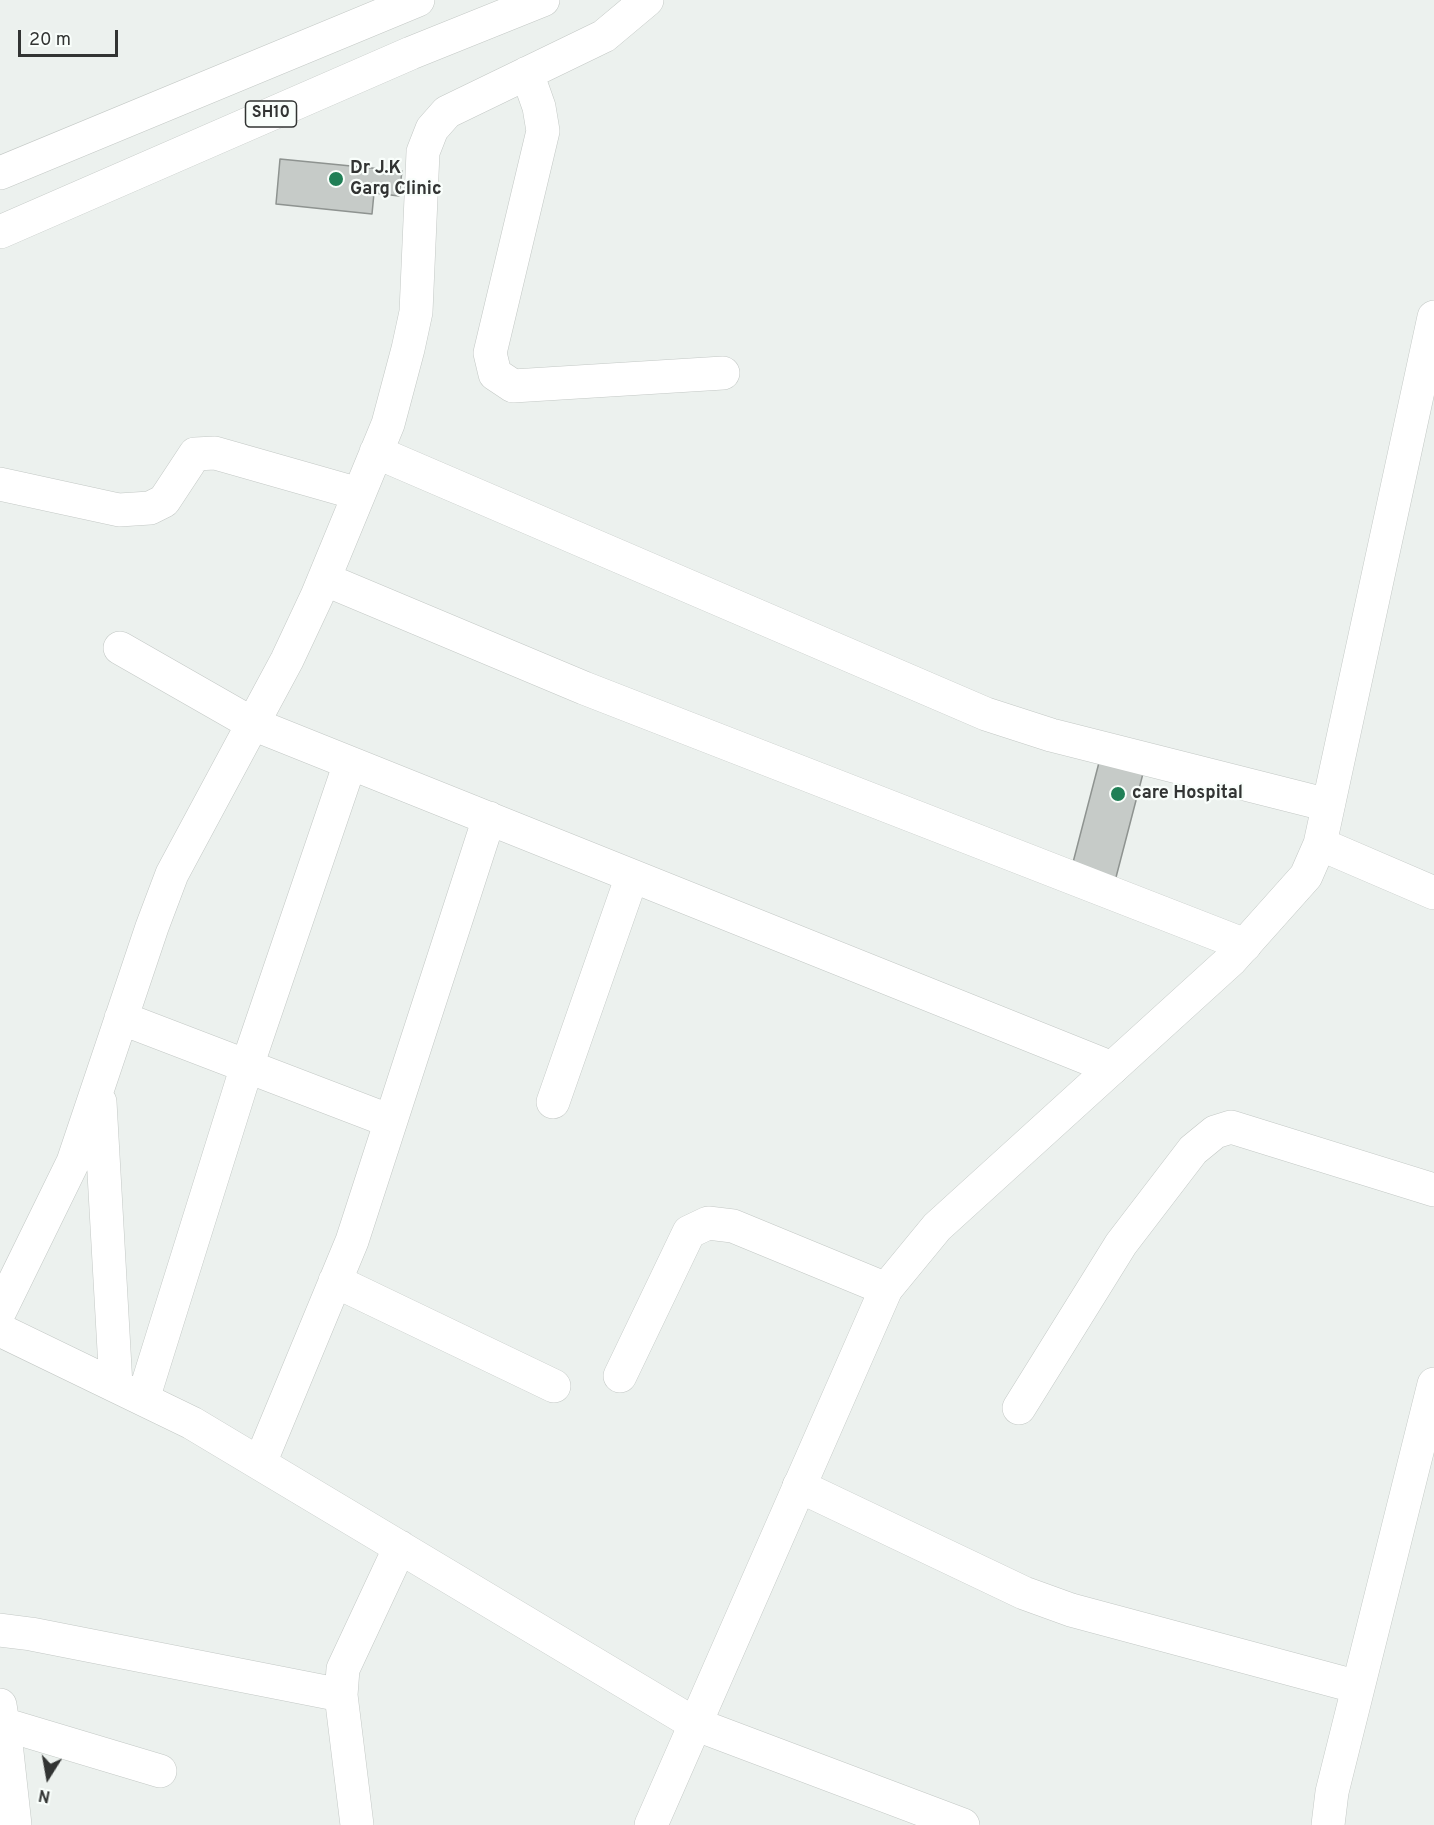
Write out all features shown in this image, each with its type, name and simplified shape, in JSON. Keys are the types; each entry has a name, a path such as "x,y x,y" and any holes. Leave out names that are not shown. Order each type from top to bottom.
{"street":[{"path":"0,173 418,0"},
{"name":"SH10","path":"0,232 400,58 543,0"},
{"path":"0,1311 73,1161 172,874 287,660 324,579 388,424 416,312 423,152 432,129 447,112 604,36 647,0"},
{"path":"527,73 539,107 543,131 490,353 495,374 513,386 723,373"},
{"path":"651,1825 885,1289 937,1227 1231,960 1306,876 1320,844 1434,317"},
{"path":"376,452 986,714 1051,735 1328,805"},
{"path":"0,484 119,510 150,508 164,501 195,454 215,453 359,494"},
{"path":"324,579 584,688 1245,945"},
{"path":"120,648 253,724 1113,1068"},
{"path":"129,1392 247,1066 350,763"},
{"path":"260,1463 352,1240 489,818"},
{"path":"1320,844 1434,893"},
{"path":"553,1102 632,876"},
{"path":"121,1018 390,1121"},
{"path":"99,1085 129,1392"},
{"path":"1019,1408 1121,1244 1193,1150 1215,1132 1232,1127 1434,1190"},
{"path":"620,1376 689,1232 708,1223 733,1226 885,1289"},
{"path":"335,1281 554,1386"},
{"path":"0,1330 192,1423 695,1724 963,1825"},
{"path":"1328,1825 1332,1792 1434,1384"},
{"path":"799,1486 1024,1593 1071,1610 1358,1687"},
{"path":"357,1825 340,1695 343,1668 400,1547"},
{"path":"0,1630 31,1634 340,1695"},
{"path":"15,1825 2,1714 160,1771"}],"building":[{"path":"280,159 402,171 399,196 374,193 372,214 276,204"},
{"path":"1102,751 1146,762 1114,885 1070,874"}],"place":[{"name":"Dr J.K Garg Clinic","path":"336,179"},
{"name":"care Hospital","path":"1118,794"}]}
